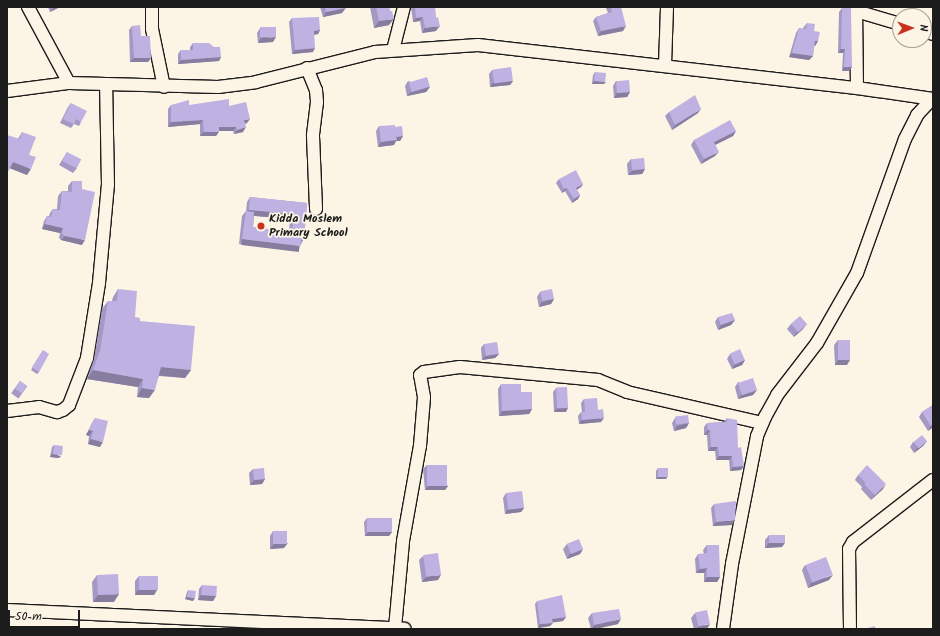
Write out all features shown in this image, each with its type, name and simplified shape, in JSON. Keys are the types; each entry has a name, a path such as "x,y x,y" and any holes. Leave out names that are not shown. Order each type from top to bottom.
{"street":[{"path":"28,7 69,83"},
{"path":"152,7 152,28 164,87"},
{"path":"393,50 404,7"},
{"path":"665,65 667,7"},
{"path":"857,88 856,9 892,21"},
{"path":"7,91 69,83 164,87 218,87 256,82 307,68 393,50 478,45 665,65 857,88 932,99"},
{"path":"307,68 316,90 317,102 313,136 316,209"},
{"path":"7,412 39,407 57,412 63,410 69,405 87,358 99,283 108,185 106,84"},
{"path":"723,629 732,564 757,436 762,423 777,395 817,343 857,274 905,139 917,115 932,99"},
{"path":"8,610 256,625 400,628 403,541 420,446 424,397 420,375 424,372 460,367 598,380 628,392 762,423"},
{"path":"850,629 849,549 853,542 933,480"}],"building":[{"path":"325,7 345,7 346,8 326,12"},
{"path":"376,7 389,7 390,11 392,11 394,19 379,21"},
{"path":"415,7 435,7 436,18 438,17 440,26 425,28 423,17 416,18"},
{"path":"611,7 621,7 626,26 601,31 596,17 612,12"},
{"path":"842,8 851,8 852,67 844,67 845,49 841,49"},
{"path":"319,17 320,30 314,31 315,48 295,50 292,18"},
{"path":"807,23 815,24 814,31 820,32 818,41 815,41 813,56 792,53 799,28 806,29"},
{"path":"140,25 141,36 150,36 151,58 134,58 132,26"},
{"path":"260,27 276,27 276,37 260,37"},
{"path":"193,43 209,43 214,47 220,47 221,57 181,60 181,50 193,50"},
{"path":"511,67 513,81 494,84 492,70"},
{"path":"595,72 606,73 605,82 594,81"},
{"path":"427,77 430,87 412,92 409,83"},
{"path":"629,80 630,92 617,93 616,81"},
{"path":"695,95 701,109 675,125 669,112"},
{"path":"229,99 229,106 246,102 250,119 244,120 246,127 237,130 236,127 219,127 219,132 204,132 203,120 171,122 171,105 189,100 189,105"},
{"path":"71,103 87,111 81,122 76,119 74,124 63,119"},
{"path":"730,120 736,131 714,142 719,152 704,159 694,140"},
{"path":"395,125 395,127 402,126 403,136 396,137 397,140 381,142 379,126"},
{"path":"22,132 36,137 29,155 36,157 31,169 13,162 7,174 7,135 20,139"},
{"path":"67,152 81,159 77,168 62,161"},
{"path":"644,158 645,169 632,170 631,159"},
{"path":"576,170 583,184 576,188 580,195 574,199 567,188 564,189 559,179"},
{"path":"72,181 82,181 82,189 95,192 85,240 65,236 62,234 63,228 45,224 47,216 51,217 53,209 60,210 62,191 72,192"},
{"path":"250,197 307,203 304,239 301,239 300,246 242,239 246,211 254,212 253,227 292,232 294,214 249,210"},
{"path":"118,289 137,291 135,317 140,318 140,321 195,326 191,370 161,367 155,390 142,388 143,379 93,370 100,351 108,301 117,301"},
{"path":"552,289 554,299 542,301 540,291"},
{"path":"732,313 735,320 721,325 718,317"},
{"path":"800,316 807,324 798,332 791,324"},
{"path":"838,340 850,340 850,360 838,360"},
{"path":"497,342 499,354 486,356 484,344"},
{"path":"740,349 745,360 735,364 730,353"},
{"path":"43,350 49,354 39,372 32,367"},
{"path":"753,378 757,390 742,395 738,383"},
{"path":"20,381 27,386 22,394 15,388"},
{"path":"501,384 521,384 521,392 532,392 532,409 502,411"},
{"path":"567,387 568,408 557,409 556,388"},
{"path":"597,398 598,410 603,409 604,418 582,420 581,412 585,412 584,399"},
{"path":"933,405 933,424 931,426 922,412"},
{"path":"688,415 689,423 676,425 675,417"},
{"path":"95,418 108,421 103,442 91,439 93,431 89,430"},
{"path":"727,418 737,420 738,448 741,447 744,466 733,467 732,456 719,456 718,447 711,447 710,430 708,430 707,423 727,422"},
{"path":"922,435 927,441 919,448 914,442"},
{"path":"54,445 63,446 62,455 53,454"},
{"path":"427,465 447,465 447,486 427,486"},
{"path":"867,465 886,484 875,495 864,484 866,483 858,475"},
{"path":"264,468 265,479 254,480 253,469"},
{"path":"658,468 668,468 668,477 658,477"},
{"path":"522,491 524,508 508,510 506,493"},
{"path":"736,501 735,520 716,522 714,504"},
{"path":"367,518 392,518 392,532 367,532"},
{"path":"273,531 287,531 287,544 273,544"},
{"path":"769,535 785,535 785,543 769,543"},
{"path":"579,539 583,549 571,554 567,544"},
{"path":"707,545 719,545 720,577 707,577 707,568 700,569 698,554 707,553"},
{"path":"438,553 441,575 426,577 423,555"},
{"path":"826,557 833,575 812,583 805,565"},
{"path":"118,574 119,594 98,595 97,575"},
{"path":"139,576 158,576 158,590 139,590"},
{"path":"202,585 217,586 216,596 201,595"},
{"path":"188,590 196,591 195,598 187,597"},
{"path":"562,595 566,617 552,619 553,623 540,624 537,601"},
{"path":"619,609 621,619 594,625 592,613"},
{"path":"707,610 710,624 698,626 695,612"},
{"path":"875,626 875,629 864,629"}],"place":[{"name":"Kidda Moslem Primary School","path":"261,226"}]}
